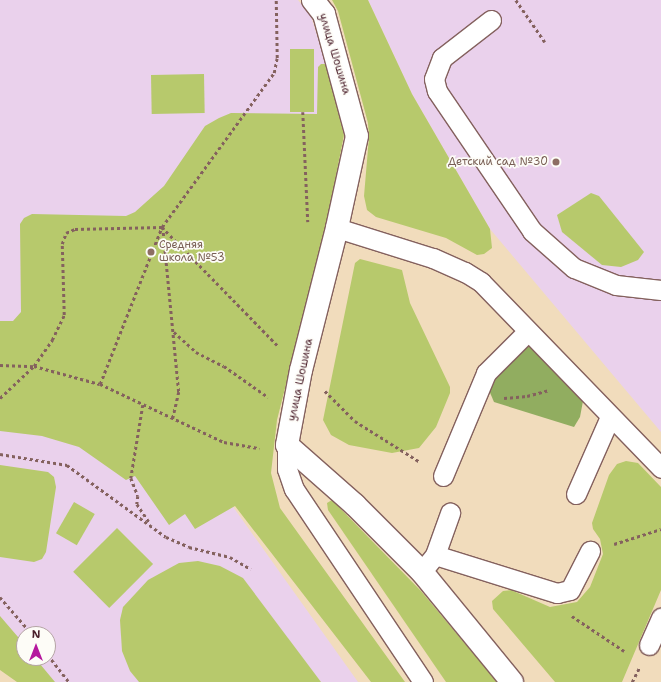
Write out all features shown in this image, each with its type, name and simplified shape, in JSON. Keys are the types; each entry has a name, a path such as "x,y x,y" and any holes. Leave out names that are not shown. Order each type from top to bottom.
{"street":[{"name":"улица Шошина","path":"287,445 301,370 337,228 357,136 356,126 324,14 313,0"},
{"path":"287,445 355,505 428,564 512,682"}],"lane":[{"path":"491,20 442,58 434,79 437,91 532,231 574,268 616,285 661,290"},
{"path":"337,228 433,258 465,272 481,282 527,332 661,468"},
{"path":"443,476 475,396 486,373 527,332"},
{"path":"576,494 610,417"},
{"path":"287,445 287,469 294,489 423,682"},
{"path":"450,513 428,564 557,593 570,590 590,551"},
{"path":"646,653 661,618"}],"path":[{"path":"100,384 162,227 274,73 277,58 276,0"},
{"path":"516,0 545,42"},
{"path":"303,112 308,228"},
{"path":"162,227 179,392 172,419"},
{"path":"0,398 34,366 52,340 64,315 62,244 66,233 75,229 162,227 301,370 356,421 443,476"},
{"path":"173,332 196,352 224,366 293,415"},
{"path":"0,365 34,366 100,384 224,442 254,448 287,445"},
{"path":"475,396 510,399 541,393 556,384 564,369"},
{"path":"144,405 131,478 138,496 137,504 150,524"},
{"path":"0,454 68,465 166,537 189,547 230,558 251,569"},
{"path":"633,538 661,529"},
{"path":"0,597 25,626"},
{"path":"565,612 629,654"},
{"path":"632,682 646,653"},
{"path":"56,665 69,682"}],"shaded area":[{"name":"Средняя школа №53","path":"0,0 298,0 311,16 330,78 224,494 358,682 46,682 33,666 56,666 56,626 16,626 16,645 0,626"},
{"name":"Детский сад №30","path":"368,0 661,0 661,432 490,229 412,94"}],"green space":[{"path":"332,0 368,0 412,94 490,229 492,248 484,254 477,255 446,238 376,217 367,210 364,196 369,137 368,123 338,11"},
{"path":"290,49 314,49 314,112 290,112"},
{"path":"321,64 326,64 344,135 326,227 277,420 271,473 280,508 405,682 371,682 235,506 195,529 185,514 169,525 135,476 126,480 79,447 42,436 0,431 0,321 13,321 21,312 20,224 24,218 32,214 126,216 135,212 164,186 205,126 219,118 231,113 317,114 318,67"},
{"path":"204,74 205,113 152,114 151,75"},
{"path":"591,193 599,196 644,252 638,260 621,267 602,265 562,232 557,215"},
{"path":"360,259 402,270 410,303 450,387 450,393 436,427 419,448 392,453 349,445 331,435 323,420 355,263"},
{"path":"526,343 567,381 583,401 580,417 574,427 494,402 488,388 493,377"},
{"path":"626,461 638,463 661,487 661,590 622,682 555,682 493,609 492,601 503,591 511,590 550,607 577,602 590,587 603,554 600,539 593,529 592,523 609,475 617,464"},
{"path":"0,465 48,472 54,477 56,487 46,552 42,559 34,562 0,557"},
{"path":"332,500 421,591 497,682 446,682 328,510 327,503"},
{"path":"74,502 95,514 77,545 56,533"},
{"path":"117,528 153,564 109,608 73,572"},
{"path":"198,561 220,566 243,578 321,682 139,682 130,671 122,651 120,620 123,607 148,580 179,563"},
{"path":"0,616 16,635 16,666 42,666 55,682 17,682 0,670"}],"place":[{"name":"Детский сад №30","path":"556,162"},
{"name":"Средняя школа №53","path":"151,252"}]}
